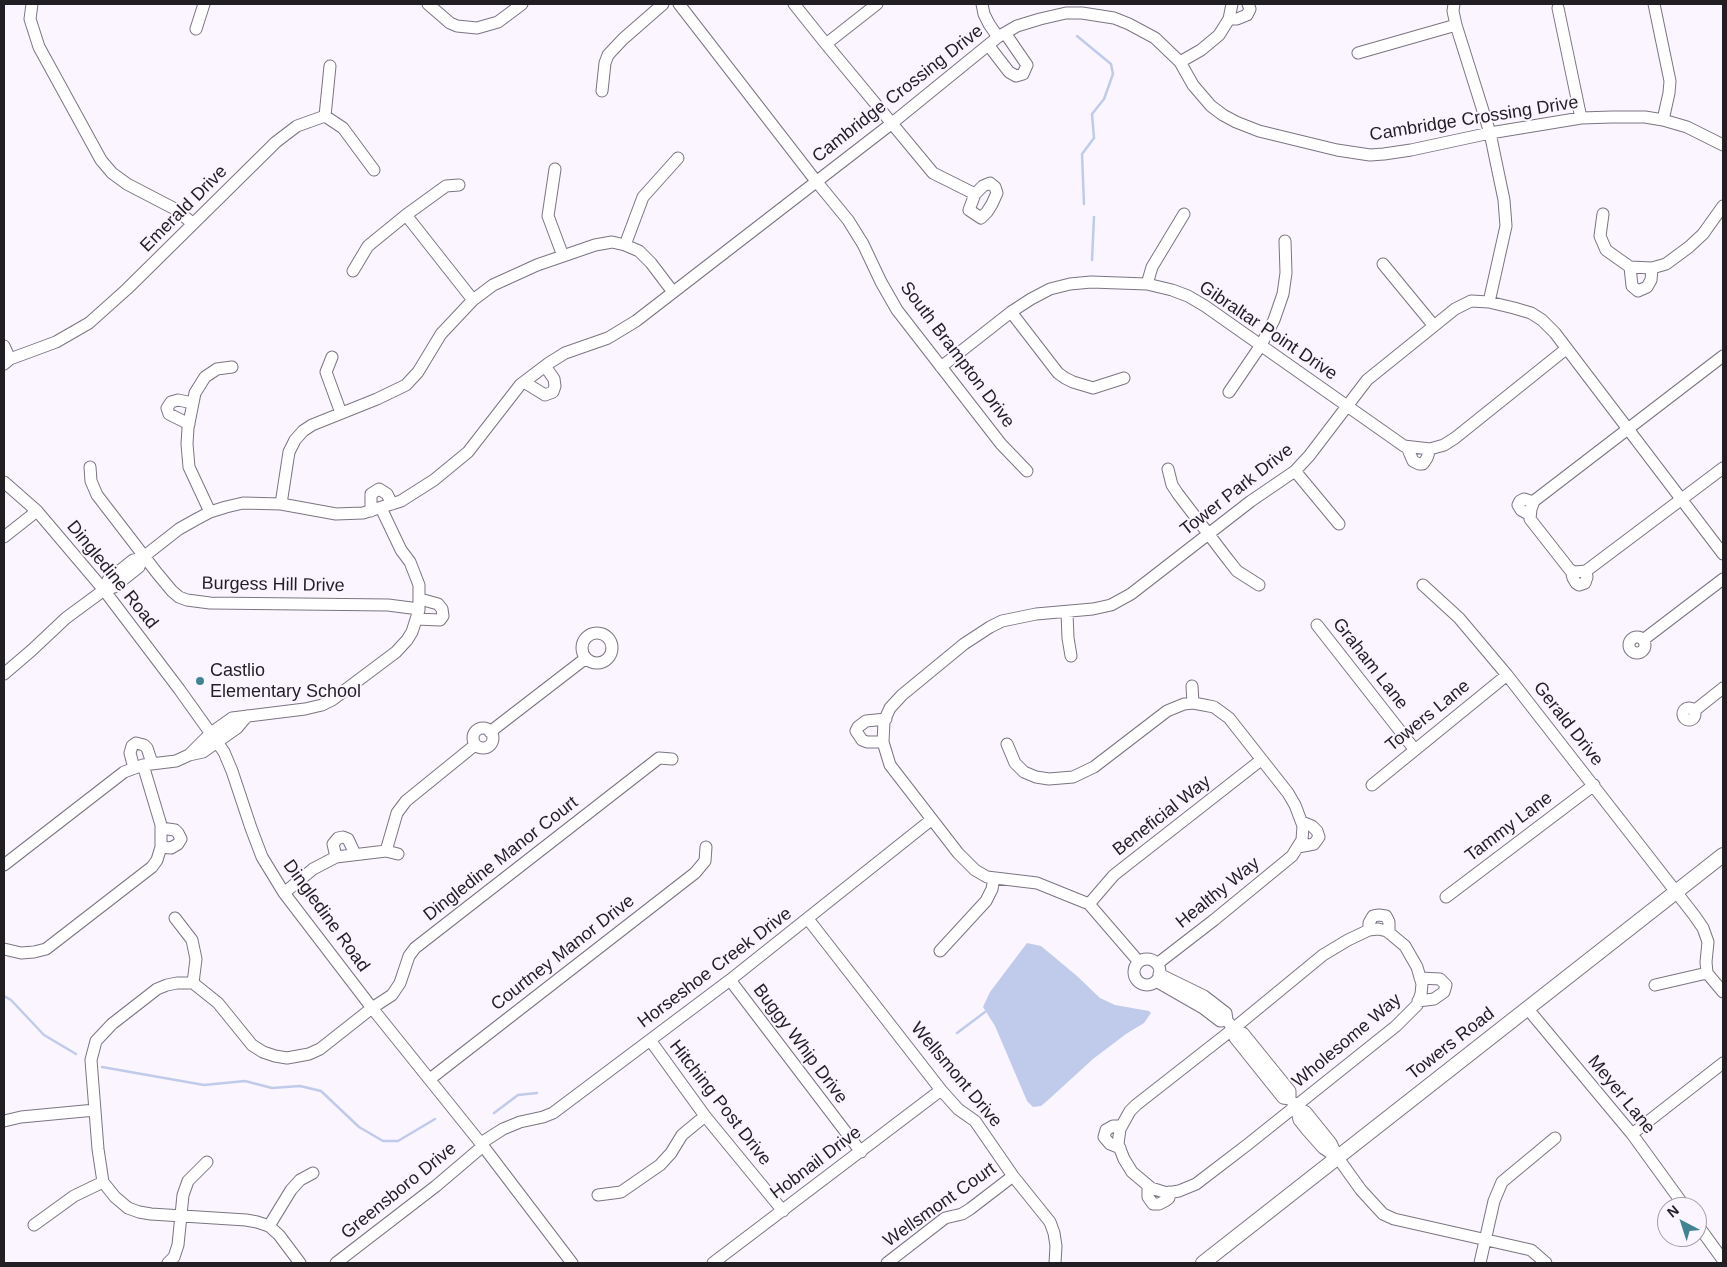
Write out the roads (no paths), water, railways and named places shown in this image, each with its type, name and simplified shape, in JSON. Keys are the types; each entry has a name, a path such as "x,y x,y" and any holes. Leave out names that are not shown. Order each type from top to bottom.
{"main road":[{"name":"Towers Road","path":"1203,1263 1723,856"}],"street":[{"path":"32,4 30,19 38,47 101,160 112,173 127,184 177,210 193,224"},
{"path":"196,29 204,4"},
{"path":"428,4 457,26 477,28 498,22 522,4"},
{"path":"602,91 605,63 608,55 623,39 663,4"},
{"name":"South Brampton Drive","path":"679,4 848,220 863,244 897,310 1001,444 1027,471"},
{"path":"794,4 932,173 975,194"},
{"path":"826,44 877,4"},
{"path":"982,4 988,24 1002,35 1027,65 1023,74 1016,76 1010,72 989,46"},
{"path":"1180,62 1211,44 1219,36 1229,18 1232,4"},
{"path":"1229,18 1237,19 1247,15 1250,9 1248,4"},
{"path":"1454,4 1453,11 1456,25 1490,133 1506,217 1506,226 1489,302"},
{"path":"1654,4 1670,81 1663,120"},
{"path":"1558,8 1581,118"},
{"name":"Cambridge Crossing Drive","path":"4,674 60,623 104,590 114,587 139,567 143,557 179,529 210,512 243,503 281,504 336,514 363,513 401,501 434,480 468,452 524,382 565,353 608,338 621,331 892,124 1002,35 1018,26 1066,13 1082,13 1114,18 1155,38 1180,62 1192,85 1211,106 1223,115 1260,131 1337,150 1370,155 1384,154 1490,133 1581,118 1645,117 1687,127 1723,145"},
{"path":"1358,53 1456,25"},
{"path":"330,66 325,116 343,128 374,170"},
{"name":"Emerald Drive","path":"7,362 56,342 89,323 127,289 276,142 297,126 325,116"},
{"path":"625,245 644,197 678,158"},
{"path":"555,169 548,216 563,256"},
{"path":"353,271 368,246 406,215 446,186 459,185"},
{"path":"1603,214 1600,236 1603,244 1612,256 1630,267 1652,268 1666,264 1689,248 1703,234 1723,206"},
{"path":"1146,284 1152,267 1184,214"},
{"path":"406,215 473,300"},
{"path":"1229,392 1261,345 1274,320 1283,294 1286,274 1285,241"},
{"path":"281,504 289,452 295,440 303,431 312,425 377,400 406,386 418,372 441,334 473,300 493,285 563,256 595,245 612,242 639,251 673,292"},
{"path":"1383,264 1434,326"},
{"path":"1630,267 1632,286 1638,291 1647,287 1651,280 1652,268"},
{"name":"Gibraltar Point Drive","path":"941,367 1030,298 1044,292 1070,284 1091,282 1146,284 1172,290 1206,306 1398,442 1407,447 1430,449 1444,445 1455,438 1566,349"},
{"name":"Tower Park Drive","path":"1139,962 1089,904 1037,883 987,877 975,870 958,854 890,765 883,742 886,719 890,708 902,695 964,644 1002,620 1067,613 1111,605 1131,594 1252,501 1295,471 1318,445 1367,380 1462,305 1471,302 1489,302 1531,313 1542,320 1723,554"},
{"path":"1011,312 1058,373 1065,378 1093,388 1124,378"},
{"path":"4,346 7,362"},
{"path":"1723,356 1533,502 1530,515 1536,527 1571,570 1586,572 1723,468"},
{"path":"332,357 326,372 341,413"},
{"path":"524,382 545,395 553,392 555,386 554,379 545,366"},
{"path":"210,512 189,467 187,444 189,424 195,393 205,377 217,369 232,368"},
{"path":"189,424 169,414 167,408 170,402 178,400 193,403"},
{"name":"Burgess Hill Drive","path":"90,467 91,481 97,495 143,557 179,597 210,603 388,605 419,609"},
{"path":"1168,469 1175,490 1237,571 1259,585"},
{"path":"1295,471 1339,524"},
{"name":"Dingledine Road","path":"4,482 37,511 104,590 214,738 232,771 262,857 284,893 372,1008 483,1146 572,1263"},
{"path":"4,865 124,772 143,765 176,761 189,755 203,752 214,738 237,728 247,716 322,706 396,652 407,640 419,609 419,585 410,562 401,550 381,508"},
{"path":"4,537 37,511"},
{"path":"1643,640 1723,579"},
{"name":"Gerald Drive","path":"1422,585 1459,618 1507,675 1677,892 1698,921 1708,942 1707,973"},
{"path":"1067,613 1071,656"},
{"name":"Graham Lane","path":"1317,624 1414,750"},
{"path":"386,851 397,813 406,801 475,745 473,738 477,730 483,728 490,732 586,658"},
{"name":"Towers Lane","path":"1372,785 1507,675"},
{"path":"1192,686 1193,703"},
{"path":"1694,711 1723,688"},
{"name":"Healthy Way","path":"1007,744 1016,763 1024,772 1036,777 1049,779 1073,777 1094,767 1167,710 1176,706 1193,703 1214,707 1223,712 1288,794 1302,822 1317,830 1319,836 1314,844 1298,847 1292,856 1157,973"},
{"path":"883,742 867,742 862,740 856,731 866,721 886,719"},
{"name":"Dingledine Manor Court","path":"193,983 218,1003 252,1045 263,1052 287,1058 309,1054 320,1049 372,1008 392,995 400,983 408,956 415,948 659,758 672,759"},
{"name":"Beneficial Way","path":"1089,904 1114,875 1261,760"},
{"path":"4,949 21,953 34,952 46,948 145,873 157,860 161,847 161,828 143,765"},
{"name":"Tammy Lane","path":"1446,897 1594,785"},
{"name":"Horseshoe Creek Drive","path":"483,1146 503,1129 520,1122 553,1114 730,980 932,820"},
{"path":"1298,847 1302,840 1302,822"},
{"path":"161,828 174,830 181,839 172,848 161,847"},
{"path":"336,857 333,844 338,838 343,837 348,839 355,854"},
{"name":"Courtney Manor Drive","path":"430,1079 694,873 704,861 706,847"},
{"path":"284,893 313,870 336,857 386,851 398,854"},
{"path":"940,950 986,901 992,889 994,878"},
{"path":"174,918 192,940 196,959 193,983 167,984 157,989 112,1024 96,1041 91,1060 98,1149 103,1182 115,1197 128,1208 139,1212 182,1217 246,1220 269,1226 279,1235 300,1263"},
{"name":"Wellsmont Drive","path":"808,919 940,1090 958,1110 975,1121 1013,1176 1050,1222 1056,1246 1055,1263"},
{"name":"Wholesome Way","path":"1378,929 1389,933 1405,946 1417,967 1420,978 1422,984 1421,994 1417,1005 1396,1026 1293,1102 1196,1184 1179,1191 1169,1192 1148,1186 1132,1172 1118,1144 1121,1126 1136,1105 1230,1025 1323,955 1369,930 1378,929"},
{"path":"1157,973 1152,984 1144,984 1137,980 1134,973 1139,962 1147,959 1157,973 1220,1021 1230,1025 1235,1038 1283,1098 1293,1102 1299,1120 1307,1130 1322,1148 1338,1158 1371,1203 1383,1214 1394,1219 1531,1250 1546,1263"},
{"path":"1655,985 1707,973 1723,992"},
{"name":"Wholesome Way","path":"1418,1001 1434,999 1444,992 1446,985 1440,979 1420,978"},
{"name":"Buggy Whip Drive","path":"730,980 861,1152"},
{"name":"Meyer Lane","path":"1527,1008 1632,1134 1678,1197"},
{"name":"Hitching Post Drive","path":"650,1040 705,1116 783,1211"},
{"path":"1632,1134 1723,1063"},
{"name":"Hobnail Drive","path":"713,1263 940,1090"},
{"path":"4,1120 95,1110"},
{"path":"598,1196 621,1192 660,1165 682,1135 705,1116"},
{"path":"1480,1263 1494,1201 1502,1182 1555,1138"},
{"name":"Greensboro Drive","path":"336,1263 436,1186 483,1146"},
{"path":"168,1263 174,1256 178,1245 183,1195 188,1181 207,1162"},
{"path":"269,1226 291,1190 300,1180 312,1173"},
{"name":"Wellsmont Court","path":"887,1263 945,1218 962,1214 1013,1176"},
{"path":"34,1225 74,1196 103,1182"},
{"path":"1707,1238 1723,1260"}],"water":[{"path":"1027,943 1041,946 1100,998 1115,1005 1149,1011 1151,1013 1144,1023 1093,1059 1041,1106 1033,1107 1027,1101 995,1026 983,1007 990,992"}],"waterway":[{"path":"1077,36 1111,64 1113,74 1104,99 1092,114 1094,138 1082,154 1084,204"},
{"path":"1092,260 1094,217"},
{"path":"4,996 11,1000 44,1035 76,1054"},
{"path":"957,1033 985,1012"},
{"path":"102,1067 204,1085 245,1081 272,1088 300,1086 321,1091 359,1127 383,1141 398,1141 435,1119"},
{"path":"494,1113 518,1095 537,1093"}],"place":[{"name":"Castlio Elementary School","path":"200,681"}]}
